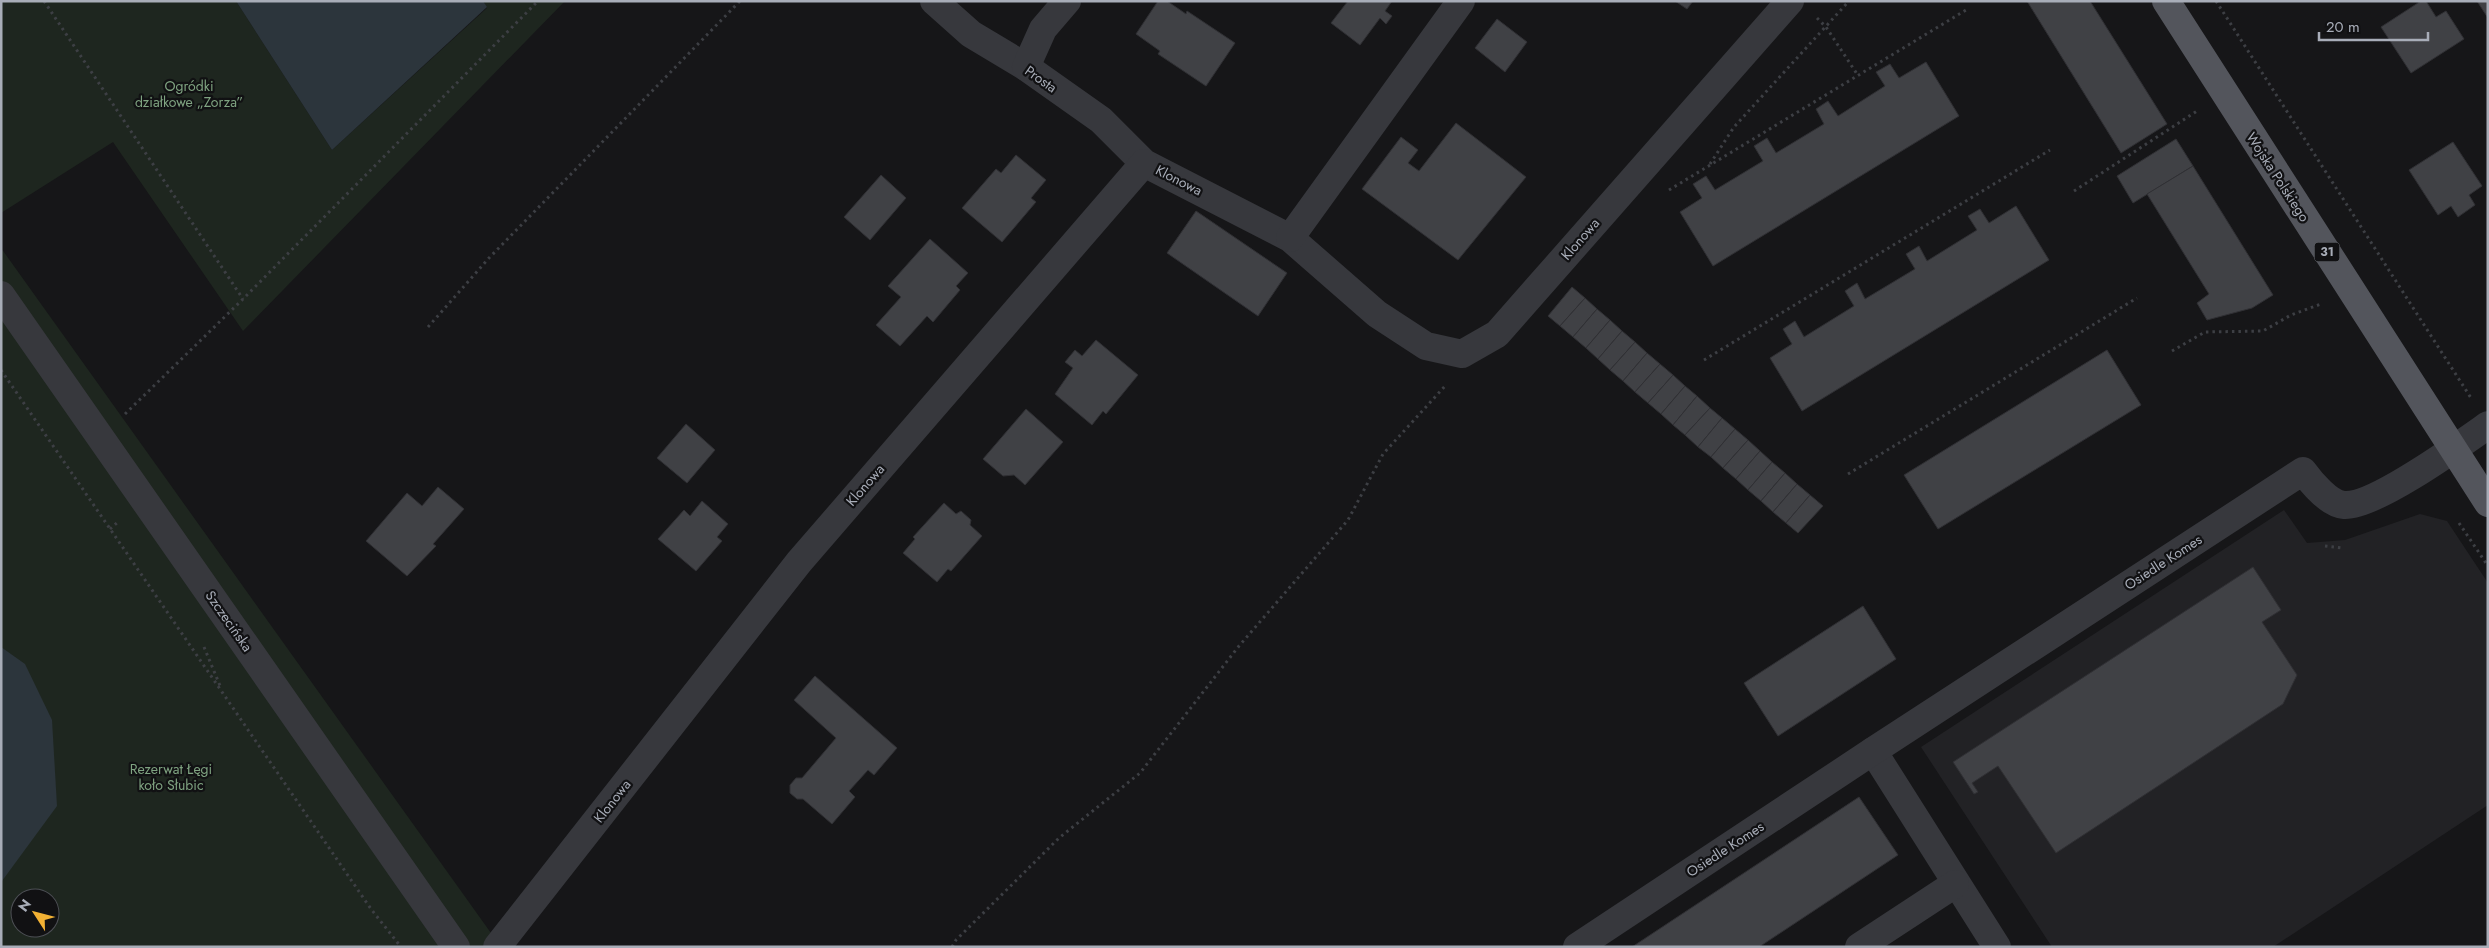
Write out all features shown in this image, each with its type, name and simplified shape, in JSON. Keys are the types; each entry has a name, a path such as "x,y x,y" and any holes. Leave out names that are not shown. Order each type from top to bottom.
{"main road":[{"name":"Wojska Polskiego","path":"2166,1 2488,503"}],"street":[{"name":"Prosta","path":"934,1 971,34 1026,67 1101,120 1144,163"},
{"path":"1026,67 1043,29 1067,1"},
{"path":"1290,238 1461,1"},
{"name":"Klonowa","path":"497,947 799,562 1144,163 1290,238 1377,314 1426,346 1462,354 1497,334 1616,198 1801,8"},
{"name":"Szczecińska","path":"1,295 456,947"},
{"path":"2454,449 2488,424"},
{"name":"Osiedle Komes","path":"1577,947 1873,751 2303,471 2318,490 2342,506 2361,503 2454,449"},
{"path":"1873,751 1955,884 1997,947"},
{"path":"1859,947 1955,884"}],"path":[{"path":"44,1 243,299"},
{"path":"101,437 243,299 538,1"},
{"path":"428,327 489,258 740,1"},
{"path":"1708,166 1734,127 1849,1"},
{"path":"2216,1 2473,402"},
{"path":"1801,8 1826,27 1857,74"},
{"path":"1616,198 1669,190 1857,74 1966,10"},
{"path":"2074,191 2224,93"},
{"path":"1704,360 2050,150"},
{"path":"1848,474 2137,298"},
{"path":"2172,351 2205,332 2263,331 2291,314 2321,303"},
{"path":"952,947 956,940 1060,838 1140,773 1239,646 1348,520 1383,454 1449,381 1462,354"},
{"path":"1,370 370,910 401,947"},
{"path":"2324,546 2342,548"}],"shaded area":[{"path":"236,1 483,1 487,7 332,150"},
{"path":"2284,510 2307,543 2345,540 2420,514 2447,521 2488,583 2488,805 2273,947 2052,947 1921,747"},
{"path":"1,647 25,664 52,720 57,806 2,881"}],"green space":[{"name":"Ogródki działkowe „Zorza”","path":"1,1 236,1 332,150 487,8 483,1 565,1 243,331 113,142 1,213"},
{"name":"Rezerwat Łęgi koło Słubic","path":"1,248 501,947 1,947"}],"building":[{"path":"1158,1 1167,1 1186,14 1187,11 1235,43 1206,86 1158,54 1160,51 1136,34"},
{"path":"1348,1 1392,1 1385,11 1392,16 1386,24 1380,18 1360,45 1331,23"},
{"path":"1675,1 1693,1 1687,9"},
{"path":"2027,1 2090,1 2167,124 2121,153"},
{"path":"2421,1 2426,1 2436,17 2446,11 2464,39 2411,73 2381,27"},
{"path":"2477,1 2488,1 2488,18"},
{"path":"1497,19 1527,42 1505,72 1475,48"},
{"path":"1926,62 1959,116 1713,266 1680,212 1702,198 1693,184 1706,176 1715,190 1763,161 1754,146 1767,138 1776,153 1824,124 1816,109 1828,101 1838,116 1885,86 1876,72 1890,64 1899,78"},
{"path":"1456,123 1526,177 1458,260 1362,189 1401,137 1418,150 1408,163 1419,171"},
{"path":"2176,139 2193,166 2133,203 2117,176"},
{"path":"2453,142 2482,186 2469,195 2475,205 2458,217 2451,206 2438,215 2409,170"},
{"path":"1016,155 1046,180 1031,198 1036,202 1002,242 962,208 996,169 1001,173"},
{"path":"2193,166 2273,295 2252,308 2207,320 2197,303 2209,294 2147,194"},
{"path":"881,175 906,198 870,240 844,217"},
{"path":"2016,206 2049,260 1802,411 1770,358 1792,344 1783,329 1795,321 1804,337 1854,306 1845,291 1857,283 1865,299 1915,269 1906,254 1919,246 1927,261 1977,230 1968,216 1980,209 1989,223"},
{"path":"1196,211 1287,273 1258,316 1167,253"},
{"path":"930,239 968,273 956,286 960,290 933,322 927,316 900,346 876,325 901,297 888,286"},
{"path":"1572,287 1585,298 1560,326 1548,316"},
{"path":"1585,298 1597,309 1573,337 1560,326"},
{"path":"1597,309 1610,320 1586,348 1573,337"},
{"path":"1610,320 1622,331 1598,359 1586,348"},
{"path":"1622,331 1635,342 1610,370 1598,359"},
{"path":"1096,340 1138,375 1106,414 1103,411 1092,425 1055,394 1073,368 1065,362 1075,350 1082,356"},
{"path":"1635,342 1647,353 1623,381 1610,370"},
{"path":"2107,350 2141,405 1938,529 1904,475"},
{"path":"1647,353 1660,364 1635,392 1623,381"},
{"path":"1660,364 1673,375 1648,403 1635,392"},
{"path":"1673,375 1685,386 1661,414 1648,403"},
{"path":"1685,386 1697,396 1673,425 1661,414"},
{"path":"1697,396 1710,408 1685,435 1673,425"},
{"path":"1710,408 1722,418 1698,447 1685,435"},
{"path":"1026,409 1063,442 1025,485 1014,475 1003,476 983,459"},
{"path":"1722,418 1735,429 1711,457 1698,447"},
{"path":"686,424 715,450 687,483 657,458"},
{"path":"1735,429 1748,440 1723,468 1711,457"},
{"path":"1748,440 1760,451 1736,479 1723,468"},
{"path":"1760,451 1772,462 1748,490 1736,479"},
{"path":"1772,462 1785,473 1761,501 1748,490"},
{"path":"1785,473 1797,484 1773,512 1761,501"},
{"path":"1797,484 1810,495 1786,523 1773,512"},
{"path":"438,487 464,509 433,544 436,546 407,576 366,541 407,493 422,506"},
{"path":"1810,495 1823,506 1798,533 1786,523"},
{"path":"702,501 728,524 717,537 722,541 696,571 658,539 684,510 690,516"},
{"path":"944,503 956,514 961,511 971,520 970,525 982,536 951,571 948,569 937,582 903,553 915,539 913,537"},
{"path":"2253,567 2281,610 2262,622 2297,675 2283,704 2056,853 1998,766 1972,783 1978,792 1974,794 1953,762"},
{"path":"1863,606 1896,659 1778,736 1744,683"},
{"path":"815,676 897,748 874,775 868,770 849,791 855,797 832,824 803,799 797,799 790,793 790,785 796,778 802,778 836,738 794,700"},
{"path":"1859,797 1898,855 1759,947 1632,947"}]}
